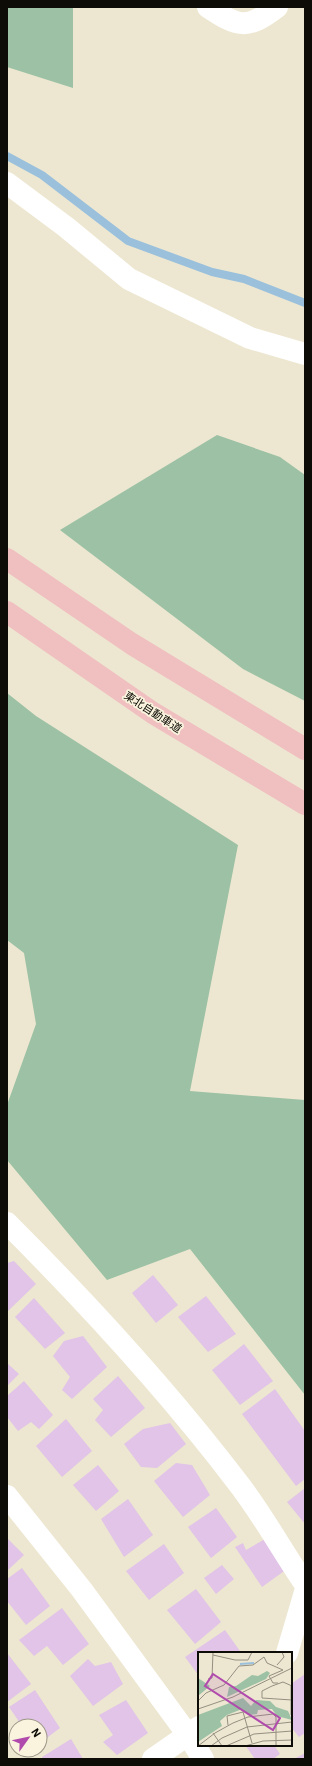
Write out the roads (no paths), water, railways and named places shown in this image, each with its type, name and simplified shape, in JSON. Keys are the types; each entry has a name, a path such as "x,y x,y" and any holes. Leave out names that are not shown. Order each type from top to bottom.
{"highway":[{"path":"7,559 132,644 305,749"},
{"name":"東北自動車道","path":"7,612 153,713 305,804"}],"street":[{"path":"208,7 229,21 246,24 266,15 278,7"},
{"path":"7,183 66,227 129,279 250,338 305,354"},
{"path":"7,1223 63,1280 166,1393 239,1484 305,1584"},
{"path":"7,1496 193,1731 198,1745"},
{"path":"287,1652 305,1592"},
{"path":"153,1759 193,1731"},
{"path":"198,1746 203,1759"}],"waterway":[{"path":"7,156 42,175 128,241 212,272 244,279 305,303"}]}
